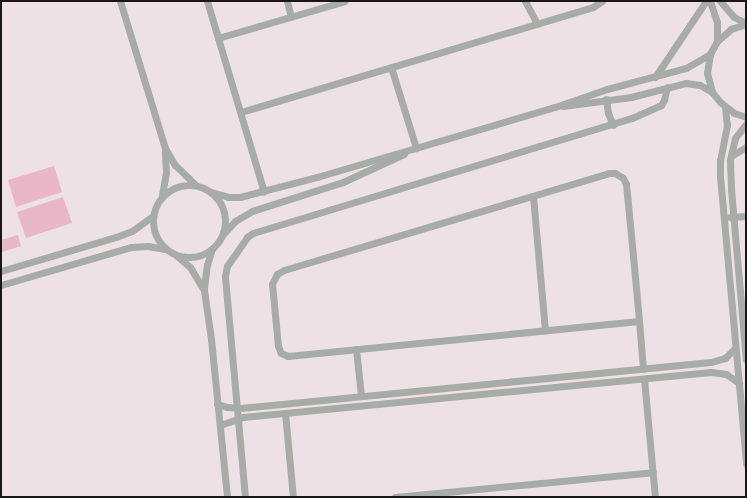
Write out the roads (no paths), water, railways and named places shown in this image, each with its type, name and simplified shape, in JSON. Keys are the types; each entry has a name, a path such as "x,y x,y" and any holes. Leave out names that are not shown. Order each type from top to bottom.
{"street":[{"path":"120,1 165,148 166,173 161,196 152,216 155,234 166,249"},
{"path":"207,1 264,192"},
{"path":"287,1 291,17"},
{"path":"218,38 345,1"},
{"path":"525,1 537,24"},
{"path":"241,112 596,6 602,1"},
{"path":"655,77 706,1"},
{"path":"710,1 717,22 717,42"},
{"path":"720,1 734,17 746,23"},
{"path":"712,92 708,73 710,54 717,42 731,30 746,23"},
{"path":"165,148 181,173 197,185 222,196 234,198 264,192 555,107 592,93 692,66 710,54"},
{"path":"391,67 416,148"},
{"path":"555,107 636,96 679,84 693,83 712,92 725,107 734,113 746,117"},
{"path":"245,497 225,273 227,266 247,237 254,232 641,115 661,105 664,100 666,87"},
{"path":"606,99 608,113 613,124"},
{"path":"725,107 728,126 721,152 720,168 746,464"},
{"path":"746,124 735,138 730,156 733,217 746,359"},
{"path":"730,156 746,147"},
{"path":"227,497 210,323 204,290 205,273 212,249 235,221 252,211 343,182 416,148"},
{"path":"638,321 292,356 281,352 277,343 272,288 273,281 277,274 284,270 609,173 615,173 623,178 626,187 643,368"},
{"path":"161,196 177,186 197,185"},
{"path":"211,192 218,198 224,211 225,226 222,235"},
{"path":"532,196 545,330"},
{"path":"1,271 116,237 132,231 152,216"},
{"path":"724,217 746,216"},
{"path":"1,285 131,247 148,246 166,249 176,255 193,271 204,290"},
{"path":"176,255 195,256 212,249"},
{"path":"217,404 236,408 711,362 725,358 736,348"},
{"path":"356,349 361,396"},
{"path":"711,362 714,368 711,372"},
{"path":"220,425 238,418 711,372 726,374 739,383"},
{"path":"644,379 655,497"},
{"path":"285,414 293,497"},
{"path":"395,497 653,472"}]}
